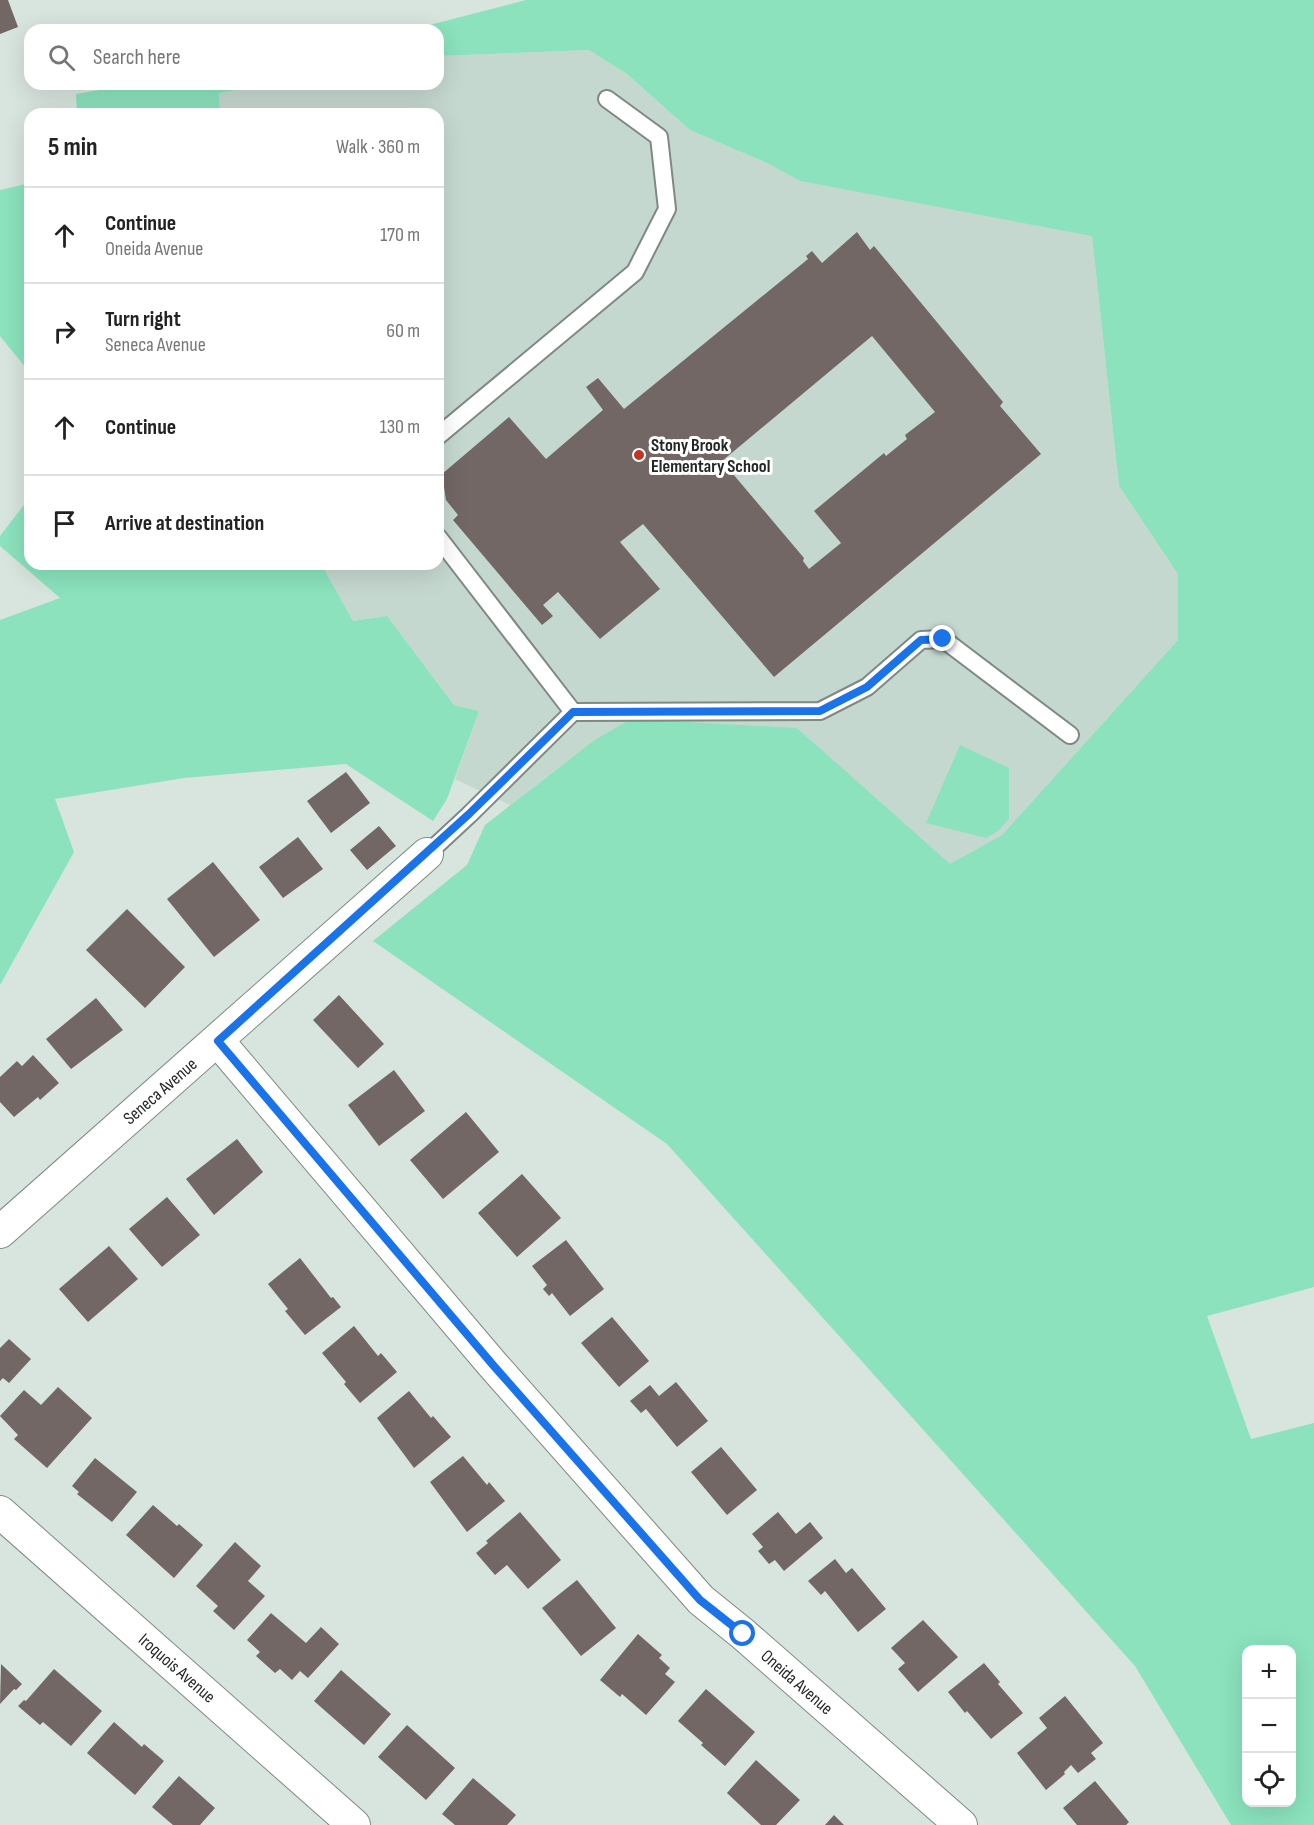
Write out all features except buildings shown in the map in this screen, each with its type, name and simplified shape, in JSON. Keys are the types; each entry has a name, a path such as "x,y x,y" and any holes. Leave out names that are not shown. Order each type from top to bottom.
{"street":[{"name":"Seneca Avenue","path":"0,1232 427,854"},
{"name":"Oneida Avenue","path":"218,1041 493,1365 700,1600 743,1634 961,1825"},
{"name":"Iroquois Avenue","path":"0,1512 354,1825"}],"lane":[{"path":"444,431 635,272 668,209 659,137 607,99"},
{"path":"444,545 573,712"},
{"path":"427,854 573,712 820,711 867,687 921,640 943,639 1070,735"}],"shaded area":[{"path":"589,50 627,74 690,130 769,164 800,181 1092,235 1119,486 1178,574 1178,640 1002,835 949,865 797,728 593,741 510,805 455,779 479,711 454,705 387,616 353,621 324,570 444,570 444,108 220,108 219,93 236,90 444,90 444,56"}],"green space":[{"path":"526,0 1314,0 1314,1287 1207,1316 1251,1439 1314,1423 1314,1825 1231,1825 1135,1666 667,1144 373,941 467,865 485,825 593,741 631,719 797,728 950,864 1002,835 1178,640 1178,574 1119,486 1092,236 800,181 769,164 690,130 627,74 589,50 444,56 444,24 433,24"},
{"path":"100,90 236,90 219,93 220,108 77,108 76,94"},
{"path":"24,184 24,366 0,336 0,190"},
{"path":"24,505 24,567 0,546 0,536"},
{"path":"28,570 324,570 353,621 387,616 454,705 479,711 447,799 433,821 346,764 184,778 55,799 74,852 0,985 0,620 60,598"},
{"path":"960,745 1009,768 1009,819 998,831 986,838 926,823"}],"place":[{"name":"Stony Brook Elementary School","path":"639,455"}],"route":[{"path":"743,1634 700,1600 493,1365 218,1041 427,854 573,712 820,711 867,687 921,640 943,639"}]}
